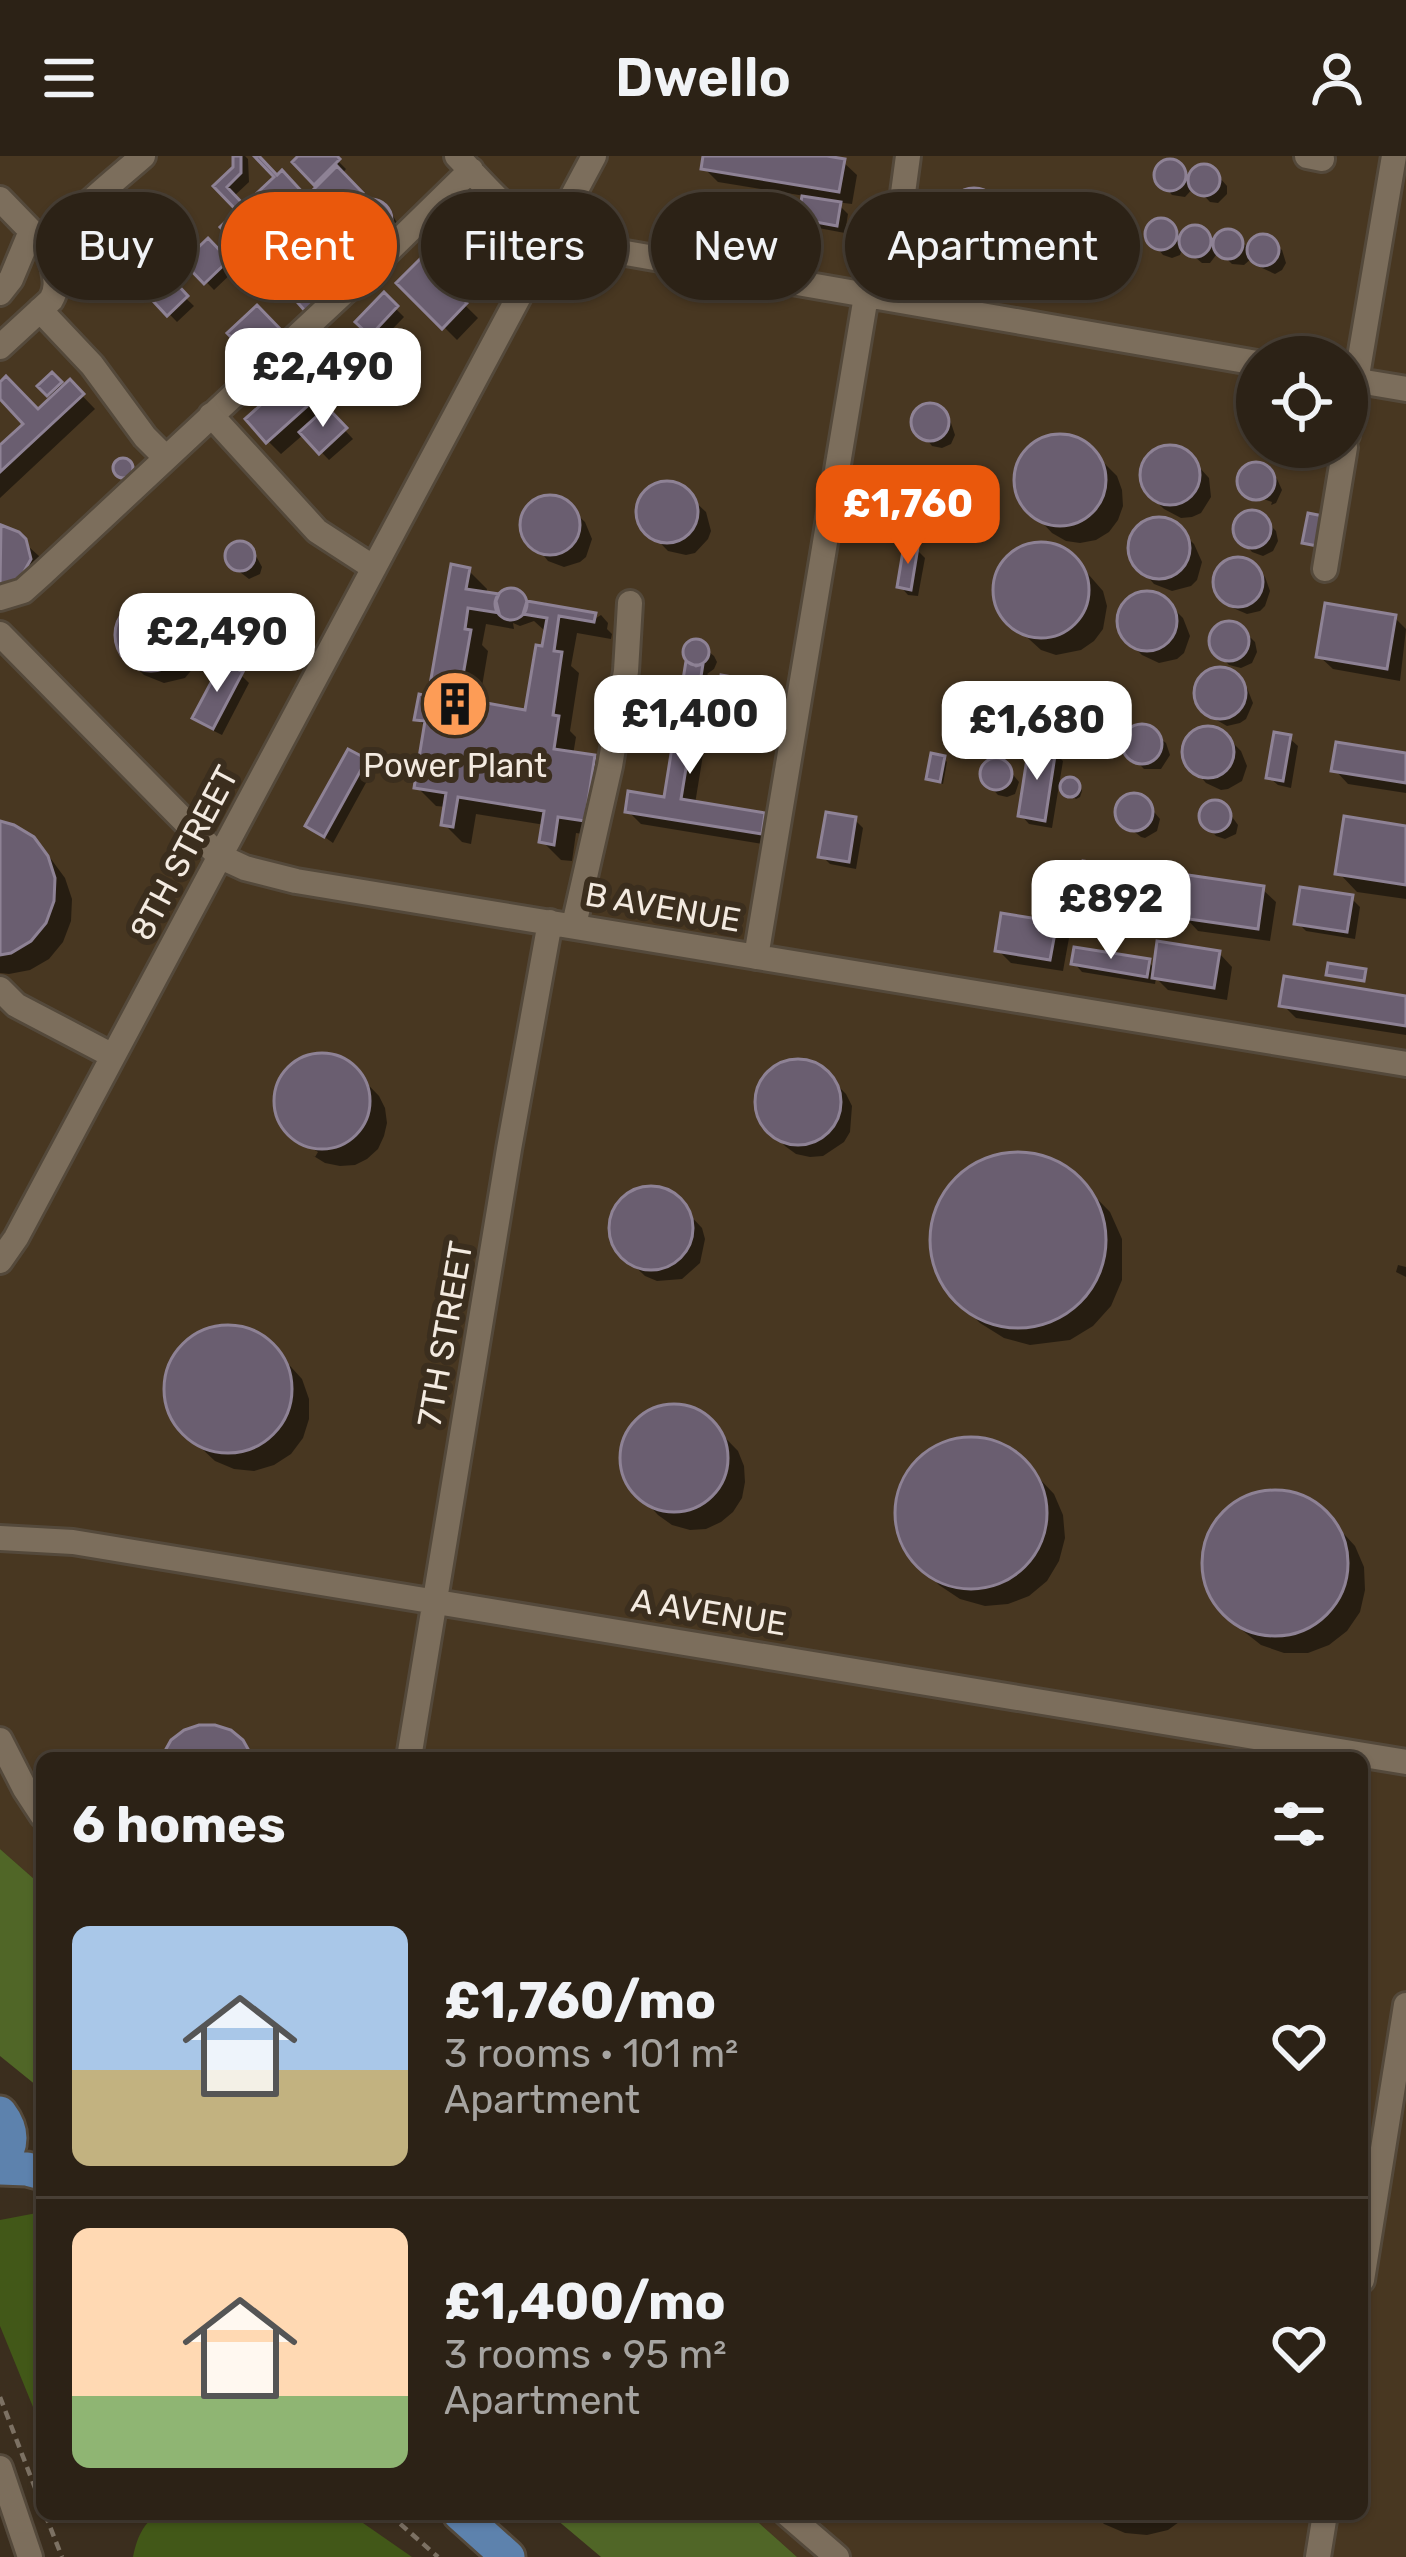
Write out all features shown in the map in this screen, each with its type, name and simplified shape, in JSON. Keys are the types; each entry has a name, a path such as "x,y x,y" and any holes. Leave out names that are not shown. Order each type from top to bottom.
{"main road":[{"path":"1,2114 36,2136"},
{"path":"1,2114 10,2143 0,2165 36,2171"},
{"path":"467,2520 508,2557"}],"street":[{"path":"0,347 57,291 54,241 143,156"},
{"name":"8TH STREET","path":"574,192 594,156"},
{"path":"904,192 908,156"},
{"path":"1360,336 1394,156"},
{"path":"0,598 22,591 383,256 464,163 494,192"},
{"path":"0,199 31,230 11,280 0,293"},
{"path":"627,254 845,291"},
{"name":"8TH STREET","path":"0,1262 516,300"},
{"path":"756,957 872,300"},
{"path":"896,300 1236,359"},
{"path":"40,310 92,365 166,458"},
{"path":"1368,382 1406,388"},
{"path":"211,415 317,531 374,568"},
{"path":"1325,569 1342,468"},
{"name":"7TH STREET","path":"410,1752 434,1599 562,924 610,766 626,671 630,603"},
{"name":"B AVENUE","path":"0,634 219,856 245,868 1406,1064"},
{"path":"0,989 16,1005 113,1056"},
{"name":"A AVENUE","path":"0,1538 73,1542 434,1599 1346,1752"},
{"path":"0,1740 36,1806"},
{"name":"A AVENUE","path":"1368,1756 1406,1762"},
{"path":"1368,2243 1406,2006"},
{"path":"0,2468 30,2557"},
{"path":"794,2520 837,2557"},
{"path":"1318,2557 1323,2520"}],"path":[{"path":"0,2397 36,2487"},
{"path":"47,2520 62,2557"},
{"path":"396,2520 438,2557"}],"shaded area":[{"path":"0,156 1406,156 1406,2557 797,2557 756,2520 1368,2520 1368,1752 36,1752 36,1881 0,1849"}],"green space":[{"path":"0,1849 36,1881 36,2085 0,2056"},
{"path":"36,2213 36,2414 0,2326 0,2220"},
{"path":"359,2520 412,2557 133,2557 148,2522"},
{"path":"557,2520 756,2520 797,2557 601,2557"}],"building":[{"path":"233,156 241,156 241,173 227,187 232,192 221,194 213,186 233,167"},
{"path":"254,156 277,175 282,170 302,192 258,192 274,177"},
{"path":"298,156 340,159 314,185 292,162"},
{"path":"703,156 845,159 839,192 701,169"},
{"path":"1170,159 1181,164 1186,175 1181,186 1170,191 1159,186 1154,175 1159,164"},
{"path":"1204,164 1215,169 1220,180 1215,191 1204,196 1193,191 1188,180 1193,169"},
{"path":"337,166 362,192 311,192"},
{"path":"821,199 841,202 837,226 821,223"},
{"path":"1161,218 1173,222 1177,234 1173,246 1161,250 1149,246 1145,234 1149,222"},
{"path":"1195,225 1206,230 1211,241 1206,252 1195,257 1184,252 1179,241 1184,230"},
{"path":"1228,229 1239,233 1243,244 1239,255 1228,259 1217,255 1213,244 1217,233"},
{"path":"1263,234 1275,238 1279,250 1275,262 1263,266 1251,262 1247,250 1251,238"},
{"path":"208,238 221,252 221,268 204,284 197,277 197,249"},
{"path":"421,258 421,300 467,303 442,329 397,282"},
{"path":"152,300 184,300 167,316"},
{"path":"295,300 319,300 306,312"},
{"path":"376,300 392,300 398,306 370,336 355,322"},
{"path":"257,305 283,332 253,360 227,333"},
{"path":"342,332 369,361 354,374 327,345"},
{"path":"303,367 324,391 266,443 245,419"},
{"path":"52,372 62,382 47,396 37,386"},
{"path":"6,376 38,409 70,379 84,394 0,472 0,445 23,424 0,399 0,382"},
{"path":"930,403 943,409 949,422 943,435 930,441 917,435 911,422 917,409"},
{"path":"327,407 347,428 319,454 299,432"},
{"path":"1060,434 1092,448 1106,480 1092,512 1060,526 1028,512 1014,480 1028,448"},
{"path":"1170,445 1191,454 1200,475 1191,496 1170,505 1149,496 1140,475 1149,454"},
{"path":"123,458 133,468 123,478 113,468"},
{"path":"1243,468 1269,468 1273,488 1263,498 1249,498 1239,488"},
{"path":"667,481 689,490 698,512 689,534 667,543 645,534 636,512 645,490"},
{"path":"550,495 571,504 580,525 571,546 550,555 529,546 520,525 529,504"},
{"path":"1252,510 1266,515 1271,529 1266,543 1252,548 1238,543 1233,529 1238,515"},
{"path":"1308,513 1323,516 1317,546 1302,543"},
{"path":"1159,517 1181,526 1190,548 1181,570 1159,579 1137,570 1128,548 1137,526"},
{"path":"1,525 26,539 31,559 21,577 3,585 0,585"},
{"path":"240,541 251,545 255,556 251,567 240,571 229,567 225,556 229,545"},
{"path":"1041,542 1075,556 1089,590 1075,624 1041,638 1007,624 993,590 1007,556"},
{"path":"904,545 918,547 911,590 897,587"},
{"path":"1238,557 1255,565 1263,582 1255,599 1238,607 1221,599 1213,582 1221,565"},
{"name":"Power Plant","path":"451,564 470,568 466,589 499,594 499,613 468,608 465,629 471,630 459,698 525,710 536,645 542,646 547,618 523,614 527,601 596,613 594,622 559,616 554,651 562,652 553,715 559,716 554,749 595,755 585,821 558,817 554,845 539,842 544,811 458,797 453,827 441,825 446,793 414,788 425,721 414,720 419,694 428,696"},
{"path":"511,588 522,593 527,604 522,615 511,620 500,615 495,604 500,593"},
{"path":"1147,591 1168,600 1177,621 1168,642 1147,651 1126,642 1117,621 1126,600"},
{"path":"151,599 177,609 187,635 177,661 151,671 125,661 115,635 125,609"},
{"path":"1325,603 1396,615 1387,669 1316,657"},
{"path":"1229,621 1243,627 1249,641 1243,655 1229,661 1215,655 1209,641 1215,627"},
{"path":"696,639 709,652 696,665 683,652"},
{"path":"686,661 703,664 681,799 765,813 762,834 625,812 628,791 664,797"},
{"path":"222,662 243,672 213,729 192,718"},
{"path":"1220,667 1238,675 1246,693 1238,711 1220,719 1202,711 1194,693 1202,675"},
{"path":"721,675 755,681 745,737 712,731"},
{"path":"1051,711 1083,715 1078,745 1047,741"},
{"path":"1142,724 1156,730 1162,744 1156,758 1142,764 1128,758 1122,744 1128,730"},
{"path":"1208,726 1226,734 1234,752 1226,770 1208,778 1190,770 1182,752 1190,734"},
{"path":"1274,732 1291,735 1283,781 1266,778"},
{"path":"1336,742 1406,753 1406,783 1331,771"},
{"path":"1029,746 1056,749 1045,821 1018,816"},
{"path":"348,749 367,759 324,837 305,826"},
{"path":"931,753 945,756 940,782 926,779"},
{"path":"996,758 1007,763 1012,774 1007,785 996,790 985,785 980,774 985,763"},
{"path":"1070,777 1080,787 1070,797 1060,787"},
{"path":"1134,793 1147,799 1153,812 1147,825 1134,831 1121,825 1115,812 1121,799"},
{"path":"1215,800 1226,805 1231,816 1226,827 1215,832 1204,827 1199,816 1204,805"},
{"path":"826,812 856,817 849,862 818,857"},
{"path":"1344,816 1406,826 1406,885 1335,874"},
{"path":"0,821 34,837 48,856 55,878 46,923 31,941 0,955"},
{"path":"1083,861 1146,870 1142,902 1078,893"},
{"path":"1188,875 1264,886 1258,929 1182,918"},
{"path":"1300,887 1353,895 1347,932 1294,924"},
{"path":"1001,913 1057,922 1050,960 995,951"},
{"path":"1157,941 1220,951 1214,988 1152,978"},
{"path":"1074,947 1150,959 1147,977 1071,964"},
{"path":"1328,963 1366,969 1364,981 1326,975"},
{"path":"1284,976 1406,996 1406,1026 1279,1006"},
{"path":"322,1053 356,1067 370,1101 356,1135 322,1149 288,1135 274,1101 288,1067"},
{"path":"798,1059 814,1062 828,1072 838,1086 838,1118 828,1132 814,1142 798,1145 782,1142 768,1132 758,1118 755,1102 758,1086 768,1072 782,1062"},
{"path":"1018,1152 1052,1159 1080,1178 1099,1206 1106,1240 1099,1274 1080,1302 1052,1321 1018,1328 984,1321 956,1302 937,1274 930,1240 937,1206 956,1178 984,1159"},
{"path":"651,1186 680,1199 693,1228 680,1257 651,1270 622,1257 609,1228 622,1199"},
{"path":"228,1325 253,1330 273,1344 287,1364 292,1389 287,1414 273,1434 253,1448 228,1453 203,1448 183,1434 169,1414 164,1389 169,1364 183,1344 203,1330"},
{"path":"674,1404 695,1408 712,1420 724,1437 728,1458 724,1479 712,1496 695,1508 674,1512 653,1508 636,1496 624,1479 620,1458 624,1437 636,1420 653,1408"},
{"path":"971,1437 1000,1443 1025,1459 1041,1484 1047,1513 1041,1542 1025,1567 1000,1583 971,1589 942,1583 917,1567 901,1542 895,1513 901,1484 917,1459 942,1443"},
{"path":"1275,1490 1303,1495 1327,1511 1343,1535 1348,1563 1343,1591 1327,1615 1303,1631 1275,1636 1247,1631 1223,1615 1207,1591 1202,1563 1207,1535 1223,1511 1247,1495"},
{"path":"215,1725 231,1730 250,1752 164,1752 184,1730"}],"place":[{"name":"Power Plant","path":"455,704"}]}
